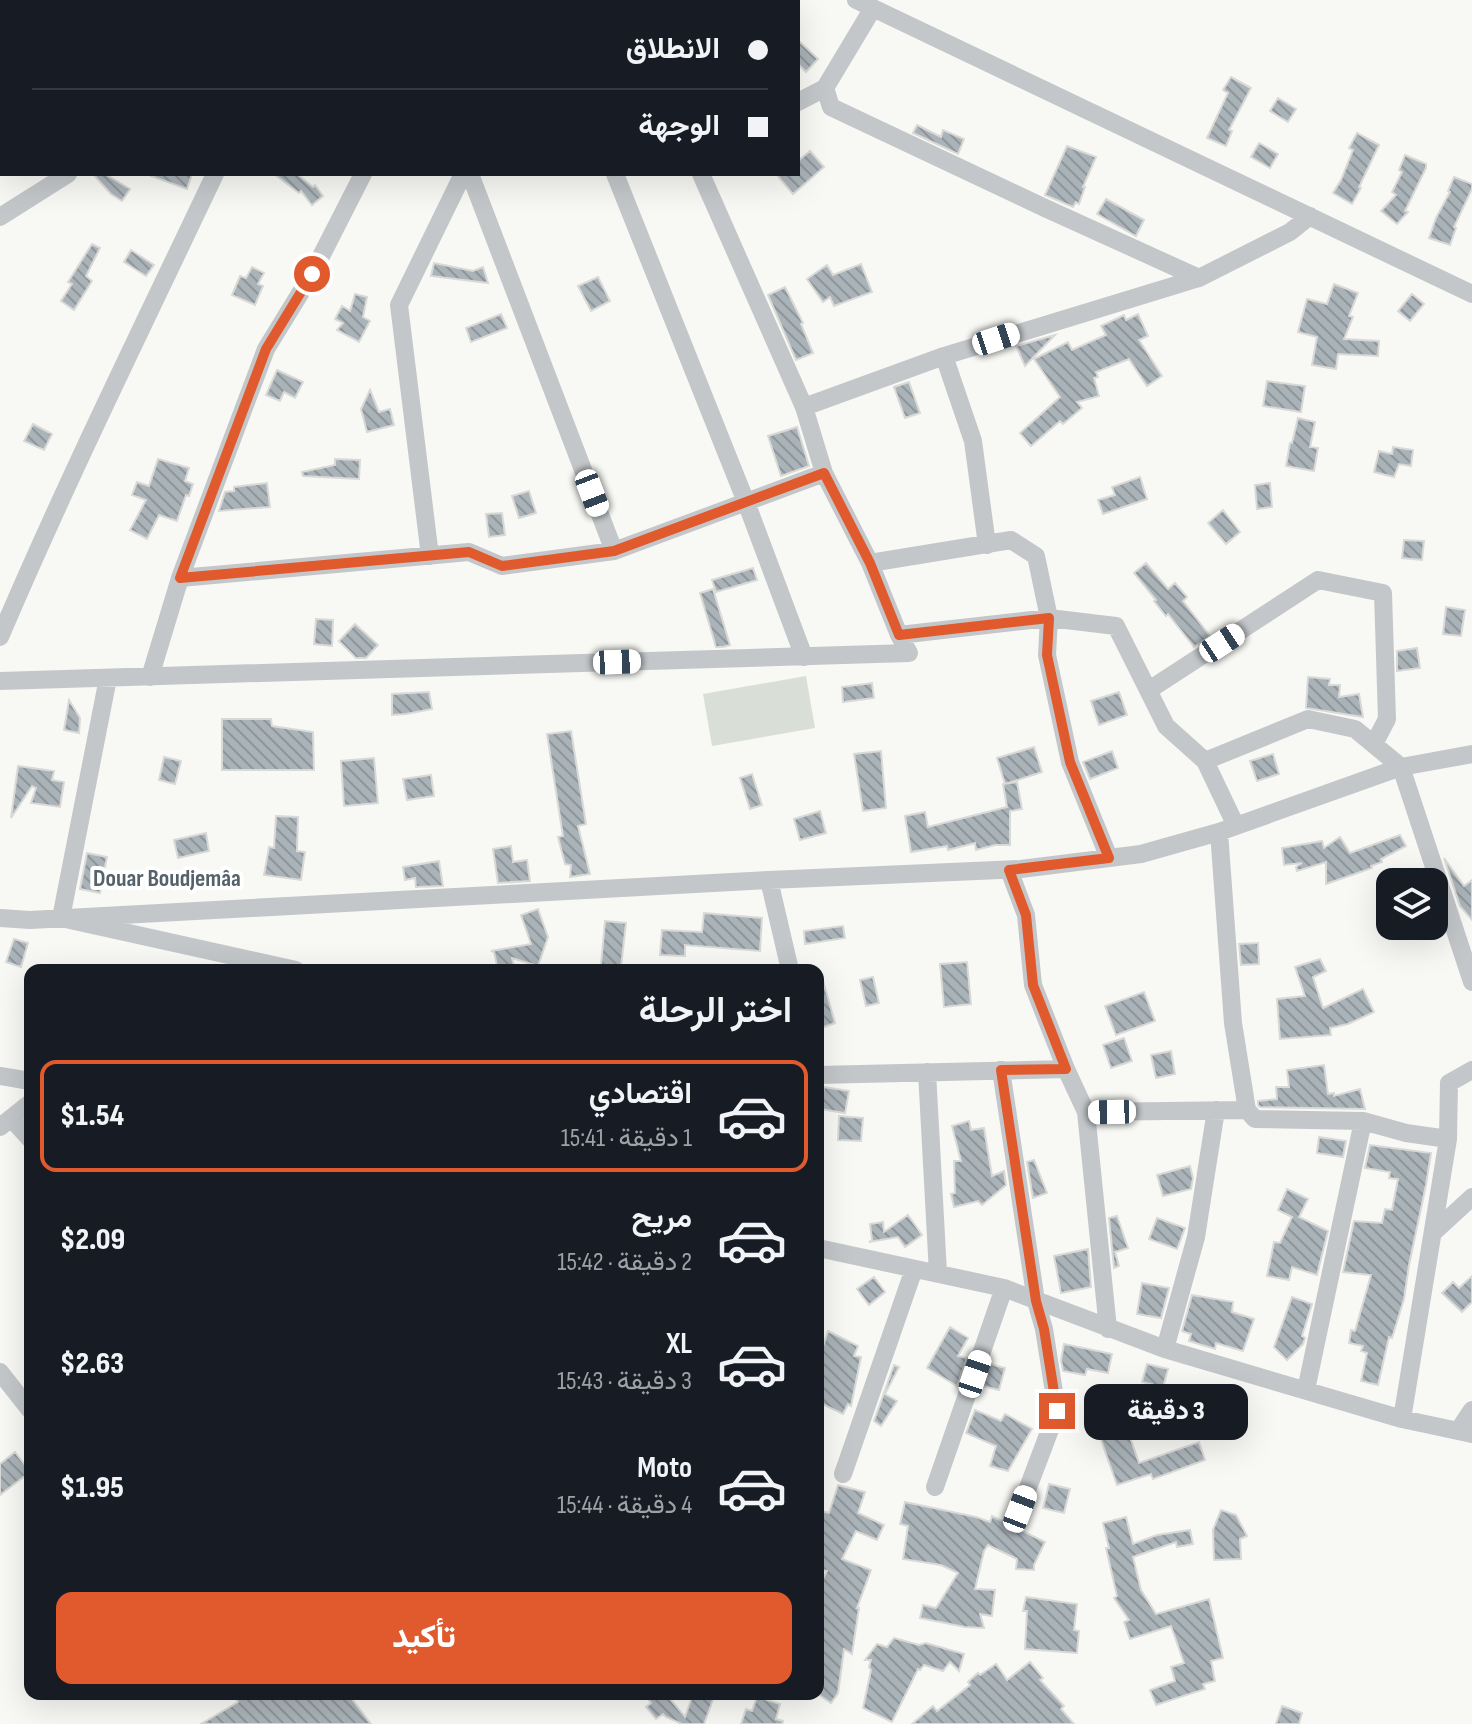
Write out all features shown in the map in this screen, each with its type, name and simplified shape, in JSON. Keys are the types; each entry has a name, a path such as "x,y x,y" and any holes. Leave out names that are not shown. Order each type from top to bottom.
{"street":[{"path":"856,0 1472,294"},
{"path":"800,101 825,88 873,8"},
{"path":"825,88 831,107 1199,278"},
{"path":"0,217 65,176"},
{"path":"0,637 65,489 214,176"},
{"path":"150,677 180,578 266,349 312,274 362,176"},
{"path":"430,556 399,305 462,176"},
{"path":"471,176 614,551"},
{"path":"616,176 746,502 804,657"},
{"path":"0,681 909,653 870,563 824,473 804,407 702,176"},
{"path":"804,407 944,356 1199,278 1290,232 1310,216"},
{"path":"944,356 973,441 987,545"},
{"path":"180,578 469,552 502,566 614,551 824,473"},
{"path":"870,563 1011,540 1036,556 1049,618 1047,655 1070,762 1109,858"},
{"path":"1149,690 1318,580 1383,593 1387,719 1374,744"},
{"path":"899,635 1049,618 1116,626 1166,726 1205,761 1227,829 1233,1023 1247,1110 1255,1119 1363,1121 1406,1133 1448,1139"},
{"path":"61,918 108,678"},
{"path":"1205,761 1308,719 1355,729 1374,744 1401,767 1472,982"},
{"path":"0,918 30,920 1009,870 1141,854 1227,829 1401,767 1472,754"},
{"path":"1009,870 1026,915 1033,985 1086,1112 1108,1329"},
{"path":"769,880 789,964"},
{"path":"61,918 269,964"},
{"path":"824,1075 1066,1069"},
{"path":"1001,1070 1036,1301 1044,1329 1057,1411 1020,1509"},
{"path":"1402,1419 1448,1139 1449,1083 1472,1070"},
{"path":"927,1072 938,1273"},
{"path":"0,1076 24,1080"},
{"path":"24,1108 6,1122 24,1135"},
{"path":"1165,1349 1196,1237 1216,1110"},
{"path":"1086,1112 1247,1110"},
{"path":"1306,1390 1363,1121"},
{"path":"1434,1232 1472,1197"},
{"path":"824,1249 1004,1288 1165,1349 1402,1419 1465,1432 1472,1410"},
{"path":"843,1474 914,1269"},
{"path":"935,1487 1004,1288"},
{"path":"0,1372 24,1402"}],"shaded area":[{"path":"806,676 815,728 712,746 703,694"}],"building":[{"path":"800,42 818,59 806,72 800,66"},
{"path":"1231,77 1251,88 1229,130 1232,131 1226,146 1207,138 1228,93 1223,90"},
{"path":"1278,98 1296,109 1288,122 1270,111"},
{"path":"917,125 941,137 943,130 964,139 958,154 913,133"},
{"path":"1357,133 1379,145 1352,204 1333,193 1353,150 1349,148"},
{"path":"1259,143 1278,154 1270,168 1251,157"},
{"path":"1067,146 1096,157 1079,204 1076,202 1073,207 1045,195"},
{"path":"810,151 824,167 793,194 778,176 800,176 800,159"},
{"path":"1405,155 1426,164 1426,168 1405,211 1408,212 1397,224 1381,211 1396,195 1392,192 1402,172 1399,170"},
{"path":"95,176 108,176 130,189 122,201"},
{"path":"151,176 191,176 187,189"},
{"path":"277,176 299,176 313,187 315,185 323,196 312,205 301,191 299,193"},
{"path":"1454,177 1472,184 1472,189 1454,227 1450,245 1429,238"},
{"path":"1106,199 1144,220 1136,236 1097,214"},
{"path":"92,244 100,248 86,276 92,281 74,310 61,301 72,284 68,282"},
{"path":"131,250 154,265 146,276 124,262"},
{"path":"434,263 473,271 483,267 488,283 431,276"},
{"path":"861,264 872,292 834,306 830,297 823,302 807,279 827,265 833,275"},
{"path":"252,267 264,273 258,284 263,286 255,305 232,295 240,276 246,278"},
{"path":"598,277 610,301 591,311 578,286"},
{"path":"1334,284 1358,293 1344,339 1379,341 1378,356 1338,354 1336,369 1312,365 1317,337 1298,332 1307,299 1327,304"},
{"path":"785,287 803,323 813,353 796,360 768,295"},
{"path":"355,294 367,297 363,317 370,321 359,342 337,330 343,323 335,319 342,306 350,311"},
{"path":"1412,294 1424,304 1410,321 1398,311"},
{"path":"501,314 507,328 471,342 466,328"},
{"path":"1138,314 1148,336 1139,340 1162,376 1147,386 1129,359 1096,372 1098,377 1094,378 1099,396 1077,402 1082,408 1063,424 1060,421 1031,446 1020,433 1060,397 1034,359 1068,342 1072,350 1106,335 1101,326 1124,315 1126,320"},
{"path":"1055,335 1053,337 1025,366 1016,346"},
{"path":"277,370 303,382 295,398 284,392 280,401 266,395"},
{"path":"1267,381 1305,386 1301,412 1263,406"},
{"path":"909,382 920,413 905,418 894,387"},
{"path":"370,390 379,412 390,409 394,425 367,432 361,409"},
{"path":"1298,418 1315,422 1310,447 1318,448 1314,471 1286,466"},
{"path":"33,424 52,434 44,450 24,441"},
{"path":"797,427 809,466 781,476 768,436"},
{"path":"1393,447 1413,450 1411,466 1399,464 1394,477 1374,472 1379,451 1392,454"},
{"path":"158,459 189,468 185,481 193,484 177,521 159,515 147,539 130,530 146,500 132,495 137,482 149,486"},
{"path":"335,459 360,460 359,479 303,476 302,472 335,465"},
{"path":"1140,477 1147,499 1103,514 1098,500 1115,495 1112,487"},
{"path":"267,483 270,507 219,511 225,492 234,491 234,487"},
{"path":"1270,483 1272,507 1257,509 1255,485"},
{"path":"529,491 536,513 519,518 512,496"},
{"path":"1223,510 1240,532 1226,544 1208,523"},
{"path":"502,513 505,535 489,537 486,514"},
{"path":"1404,540 1424,541 1422,560 1402,558"},
{"path":"1146,563 1168,589 1175,583 1187,597 1183,601 1210,636 1194,647 1168,614 1166,616 1134,573"},
{"path":"753,568 757,580 716,592 712,580"},
{"path":"713,589 730,645 723,647 716,647 700,593"},
{"path":"1446,607 1465,610 1461,636 1443,634"},
{"path":"316,619 333,620 332,646 314,644"},
{"path":"355,624 378,645 366,658 356,658 339,641"},
{"path":"1417,648 1420,668 1397,671 1397,651"},
{"path":"1308,677 1330,679 1329,685 1340,685 1339,697 1359,694 1363,717 1306,708"},
{"path":"872,683 874,698 843,702 842,687"},
{"path":"429,692 432,709 392,715 392,694"},
{"path":"1119,692 1127,715 1099,725 1091,701"},
{"path":"69,700 80,718 79,733 64,730"},
{"path":"222,719 271,719 272,726 313,732 314,770 222,770"},
{"path":"571,731 586,824 578,826 590,874 570,877 571,865 565,864 558,837 563,836 547,734"},
{"path":"1034,747 1042,772 1005,784 997,758"},
{"path":"881,751 886,808 863,811 854,754"},
{"path":"1112,751 1118,768 1090,779 1083,762"},
{"path":"1273,754 1279,774 1257,781 1250,761"},
{"path":"164,757 181,761 175,784 159,780"},
{"path":"374,758 378,803 344,806 341,761"},
{"path":"18,766 54,771 52,780 64,782 60,807 31,803 36,788 32,786 11,818"},
{"path":"752,774 762,805 750,809 740,778"},
{"path":"431,775 434,796 407,800 403,779"},
{"path":"1017,782 1022,809 1010,811 1010,845 976,850 975,843 948,850 947,846 911,852 905,816 925,812 928,827 1007,807 1003,784"},
{"path":"820,811 826,833 800,840 794,819"},
{"path":"276,816 298,817 297,851 305,852 301,880 264,875 269,847 274,848"},
{"path":"206,833 209,851 178,858 174,840"},
{"path":"1400,835 1406,846 1381,859 1382,862 1326,884 1326,862 1297,871 1296,867 1302,863 1284,865 1282,848 1322,841 1324,848 1340,837 1350,853"},
{"path":"511,846 513,862 527,860 530,881 498,883 493,849"},
{"path":"87,853 107,857 100,893 80,889"},
{"path":"1444,858 1464,886 1472,880 1472,920 1460,906"},
{"path":"439,861 443,886 416,887 415,878 405,880 403,867"},
{"path":"538,909 548,937 539,964 512,958 514,964 497,964 491,951 531,944 521,915"},
{"path":"704,913 762,918 760,951 685,945 685,956 660,955 662,930 702,932"},
{"path":"605,921 626,923 621,964 601,964"},
{"path":"843,926 845,938 805,944 804,931"},
{"path":"14,939 28,943 21,967 6,962"},
{"path":"1258,943 1259,964 1241,965 1239,944"},
{"path":"1320,959 1326,971 1313,977 1323,1008 1363,989 1374,1012 1330,1028 1331,1035 1280,1039 1277,999 1305,996 1295,967"},
{"path":"967,962 971,1004 944,1007 940,964"},
{"path":"873,977 879,1003 866,1006 860,980"},
{"path":"824,984 835,1023 824,1027"},
{"path":"1144,992 1155,1021 1116,1035 1105,1006"},
{"path":"1124,1038 1132,1061 1111,1068 1103,1045"},
{"path":"1171,1051 1175,1074 1156,1078 1151,1055"},
{"path":"1324,1065 1328,1094 1334,1093 1334,1096 1360,1089 1365,1109 1258,1105 1258,1101 1277,1099 1276,1087 1289,1087 1287,1070"},
{"path":"824,1087 849,1091 845,1113 824,1110"},
{"path":"839,1116 863,1118 861,1141 838,1140"},
{"path":"969,1121 971,1130 984,1128 992,1176 1004,1171 1006,1185 982,1205 978,1201 954,1207 951,1194 955,1193 954,1161 961,1161 952,1126"},
{"path":"1319,1137 1346,1141 1343,1157 1317,1153"},
{"path":"1370,1145 1431,1153 1404,1299 1392,1338 1389,1337 1378,1385 1361,1381 1367,1353 1361,1351 1363,1346 1349,1343 1371,1275 1343,1272 1354,1221 1382,1223 1385,1209 1392,1210 1398,1179 1389,1178 1390,1172 1365,1168"},
{"path":"1034,1160 1047,1193 1033,1198 1027,1162"},
{"path":"1190,1166 1193,1178 1191,1189 1163,1196 1157,1175"},
{"path":"1287,1189 1308,1199 1299,1217 1328,1231 1317,1275 1292,1267 1289,1280 1267,1276 1274,1242 1280,1243 1292,1217 1278,1210"},
{"path":"908,1215 922,1235 905,1247 898,1237 869,1242 872,1240 870,1224 883,1222 884,1232"},
{"path":"1117,1216 1128,1248 1115,1252 1119,1266 1114,1268 1109,1218"},
{"path":"1157,1218 1185,1228 1177,1249 1149,1239"},
{"path":"1088,1249 1091,1287 1061,1293 1054,1256"},
{"path":"1472,1276 1472,1302 1462,1312 1442,1293 1453,1282 1459,1288"},
{"path":"874,1277 885,1292 869,1305 857,1289"},
{"path":"1142,1283 1169,1288 1161,1318 1137,1314"},
{"path":"1192,1295 1233,1302 1232,1312 1254,1319 1243,1351 1216,1343 1215,1349 1189,1341 1191,1334 1182,1331"},
{"path":"1292,1297 1312,1304 1302,1336 1305,1338 1303,1344 1287,1360 1274,1347"},
{"path":"950,1327 968,1338 958,1356 967,1358 957,1386 927,1368"},
{"path":"828,1331 858,1346 854,1356 861,1357 851,1406 848,1404 843,1414 824,1405 824,1344"},
{"path":"1064,1344 1112,1354 1108,1373 1087,1369 1085,1375 1063,1371 1061,1360"},
{"path":"990,1364 1005,1368 999,1390 983,1386"},
{"path":"1147,1364 1168,1369 1163,1387 1142,1382"},
{"path":"894,1365 899,1367 885,1394 897,1401 881,1426 874,1421"},
{"path":"975,1410 1001,1421 1005,1414 1032,1429 1008,1471 990,1466 996,1446 966,1433"},
{"path":"1114,1413 1116,1420 1123,1417 1139,1463 1199,1442 1205,1460 1153,1479 1151,1474 1117,1485 1094,1420"},
{"path":"15,1452 24,1464 24,1477 0,1495 0,1464"},
{"path":"1049,1484 1070,1489 1064,1513 1043,1508"},
{"path":"838,1485 865,1492 858,1513 884,1525 877,1540 856,1531 842,1559 871,1570 857,1608 852,1654 844,1649 838,1693 831,1703 824,1698 824,1577 827,1571 824,1570 824,1512 829,1513"},
{"path":"905,1502 990,1522 992,1516 1045,1542 1034,1570 1016,1569 1017,1559 988,1545 975,1589 995,1590 992,1616 980,1614 984,1628 920,1618 923,1605 936,1608 958,1573 941,1565 903,1559 908,1526 900,1524"},
{"path":"1221,1510 1236,1515 1247,1536 1240,1539 1241,1559 1214,1560 1213,1530"},
{"path":"1126,1517 1133,1544 1157,1535 1190,1530 1193,1544 1177,1547 1176,1542 1133,1557 1141,1590 1156,1614 1209,1599 1223,1658 1211,1661 1215,1681 1203,1684 1205,1689 1156,1705 1150,1690 1175,1681 1171,1667 1184,1663 1171,1626 1130,1639 1124,1622 1129,1620 1114,1598 1117,1596 1103,1523"},
{"path":"1026,1597 1077,1604 1074,1630 1079,1631 1077,1653 1025,1649 1027,1611 1023,1611"},
{"path":"894,1638 964,1654 959,1671 950,1662 943,1671 924,1665 918,1669 892,1722 863,1708 871,1670 871,1660 865,1660 877,1644 887,1647"},
{"path":"1030,1662 1074,1724 912,1724 933,1706 937,1711 970,1685 968,1682 978,1673 980,1675 996,1664 1007,1680"},
{"path":"237,1700 353,1700 371,1724 201,1724 238,1702"},
{"path":"649,1700 671,1700 685,1717 691,1700 713,1700 704,1724 682,1724 663,1714 656,1719 646,1707 651,1703"},
{"path":"756,1700 780,1704 776,1719 783,1721 782,1724 741,1724 746,1709 752,1711"},
{"path":"1282,1706 1302,1713 1299,1724 1276,1724"}],"district":[{"name":"Douar Boudjemâa","path":"167,878"}],"route":[{"path":"312,274 266,349 180,578 469,552 502,566 614,551 824,473 870,563 899,635 1049,618 1047,655 1070,762 1109,858 1009,870 1026,915 1033,985 1066,1069 1001,1070 1036,1301 1044,1329 1057,1411"}]}
